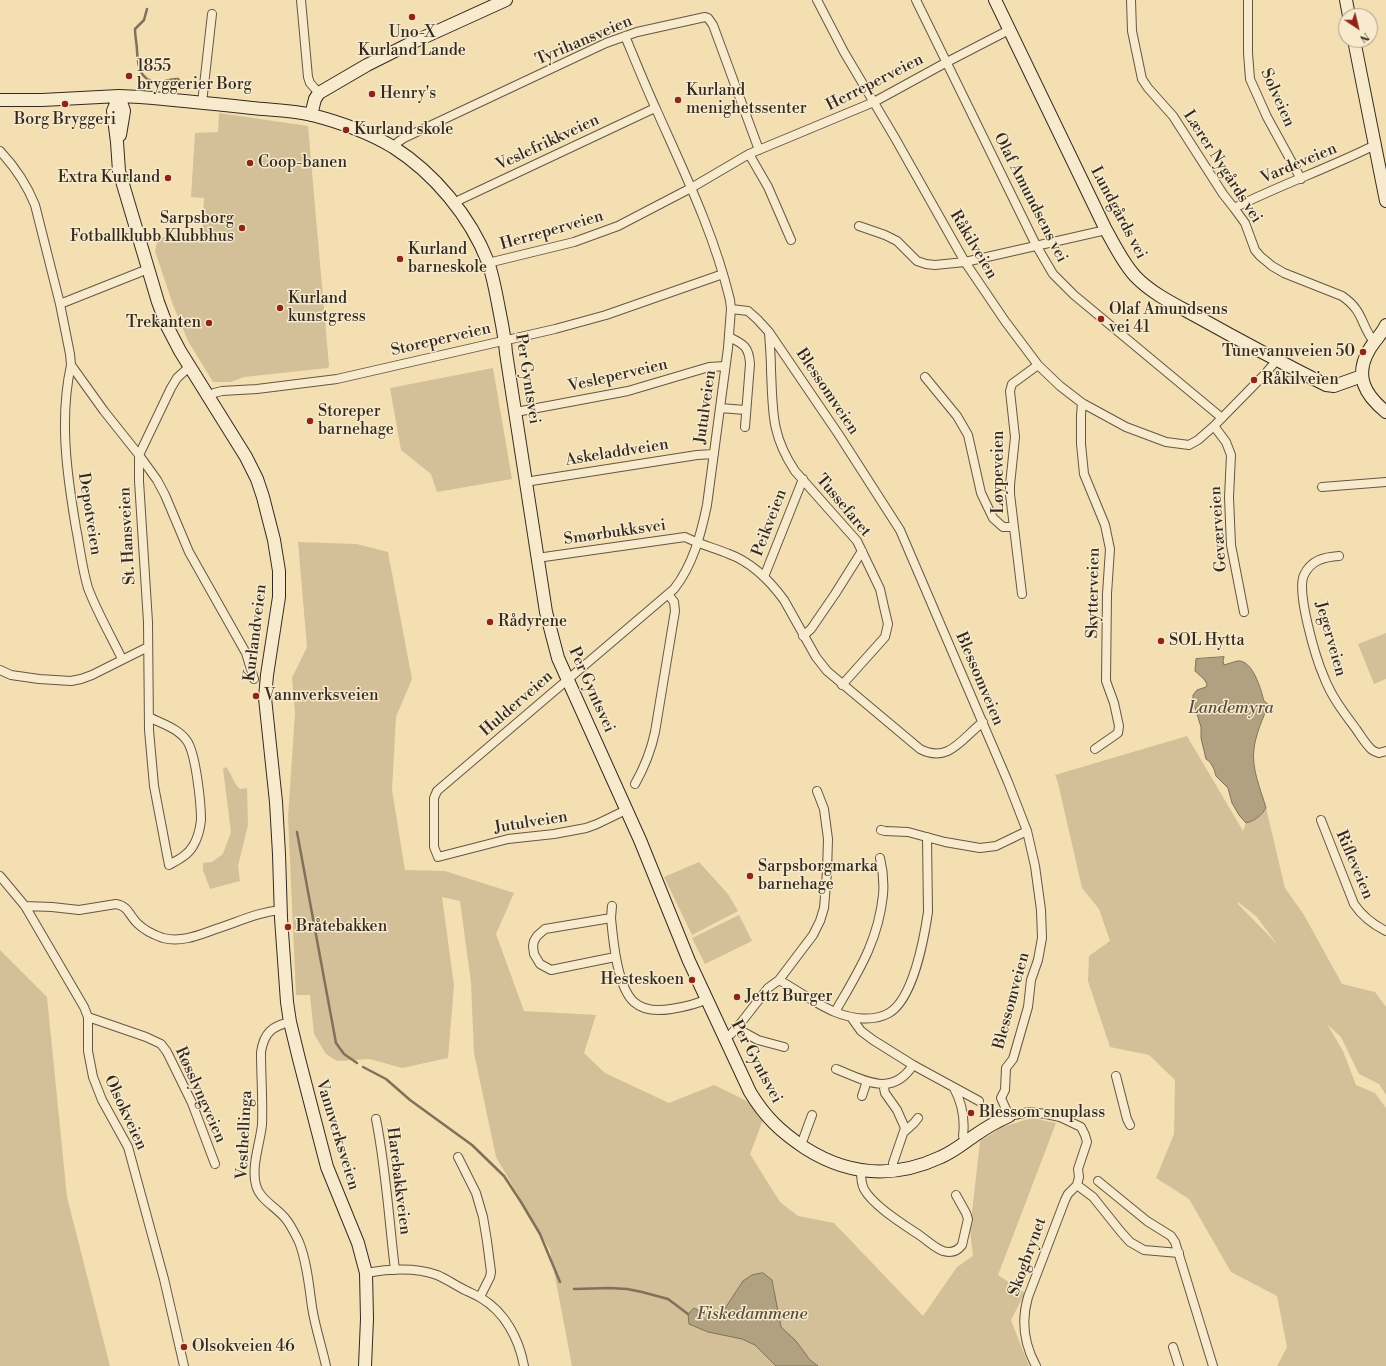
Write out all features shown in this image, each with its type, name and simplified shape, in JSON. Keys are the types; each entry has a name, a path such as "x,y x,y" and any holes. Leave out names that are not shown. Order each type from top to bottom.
{"street":[{"path":"301,0 308,77 310,83 319,93"},
{"path":"311,115 315,99 319,93 407,44 505,0"},
{"name":"Råkilveien","path":"817,0 844,52 965,262 1005,321 1038,365 1060,386 1082,403 1141,434 1176,444 1189,445 1198,440 1214,426 1266,374 1277,360"},
{"name":"Olaf Amundsens vei","path":"916,0 948,62 1036,245 1053,274 1067,289 1222,418"},
{"name":"Lundgårds vei","path":"995,0 1106,230 1127,267 1136,277 1149,288 1195,316 1326,385 1334,386 1362,376"},
{"name":"Lærer Nygårds vei","path":"1131,0 1132,31 1142,79 1173,116 1223,194 1244,223 1252,243 1260,256 1272,266 1284,273 1342,296 1349,301 1355,306 1370,337 1374,342"},
{"name":"Solveien","path":"1248,0 1248,53 1250,79 1267,117 1301,179"},
{"path":"202,103 212,14"},
{"name":"Tyrihansveien","path":"394,148 398,142 404,138 625,36 683,21 708,18 716,32 759,150"},
{"name":"Herreperveien","path":"488,263 548,249 618,226 691,188 749,154 830,122 874,102 1009,30"},
{"name":"Jutulveien","path":"625,36 709,230 729,295 731,309 729,337 707,505 692,560 685,574 668,594"},
{"path":"1356,48 1386,201"},
{"name":"Per Gyntsvei","path":"0,100 42,100 119,96 202,103 311,115 365,133 394,148 425,172 453,203 474,234 488,263 505,340 537,558 546,612 553,642 567,679 642,846 706,1000 757,1104 772,1122 801,1145 822,1158 839,1166 861,1171 876,1172 927,1163 957,1148 977,1134 1009,1116"},
{"name":"Kurlandveien","path":"119,96 124,111 118,142 118,158 121,181 167,326 189,367 242,450 257,479 267,510 274,540 279,571 279,597 265,698 276,810 281,910"},
{"name":"Veslefrikkveien","path":"453,203 655,108"},
{"name":"Vardeveien","path":"1234,208 1374,145"},
{"path":"0,151 16,170 31,194 60,304 71,365 157,480 165,495 189,552 246,654 254,679"},
{"path":"749,154 768,187 791,240"},
{"path":"859,226 897,241 911,256 922,263 935,265 965,262 1106,230"},
{"path":"60,304 148,268"},
{"name":"Storeperveien","path":"208,396 222,391 336,379 505,340 606,315 723,274"},
{"name":"Blessomveien","path":"731,309 748,311 769,332 839,435 900,530 1027,831 1039,889 1042,938 1038,960 1031,980 1028,1007 1013,1059 1006,1068 1005,1090 1001,1098 1009,1116"},
{"path":"1386,327 1368,352 1362,376 1365,389 1368,394 1386,412"},
{"name":"Tussefaret","path":"769,332 772,412 778,439 788,458 803,480 851,534 862,551 880,588 888,624 887,633 883,640 842,685"},
{"path":"729,337 742,344 749,352 750,364 745,410 745,427"},
{"name":"Depotveien","path":"71,365 66,399 65,437 81,556 85,575 93,599 122,659"},
{"name":"Løypeveien","path":"1022,594 1013,527 1010,485 1015,437 1010,391 1012,384 1038,365"},
{"name":"Vesleperveien","path":"516,412 628,391 709,367 725,366"},
{"name":"St. Hansveien","path":"149,717 175,730 182,736 188,742 194,758 200,807 200,830 193,847 169,865 154,786 149,717 148,622 139,481 139,455 171,388 177,378 189,367"},
{"path":"925,377 957,416 968,435 981,493 993,518 1000,525 1013,527"},
{"name":"Skytterveien","path":"1082,403 1081,444 1084,474 1105,525 1110,549 1107,594 1106,681 1114,703 1119,726 1118,734 1095,749"},
{"path":"720,408 745,410"},
{"name":"Geværveien","path":"1214,426 1226,442 1231,455 1229,497 1231,545 1244,612"},
{"name":"Askeladdveien","path":"525,482 698,455 714,454"},
{"name":"Peikveien","path":"764,577 803,480"},
{"path":"1322,487 1386,482"},
{"name":"Smørbukksvei","path":"537,558 685,537 696,543 738,558 764,577 784,600 803,636 827,671 920,749 929,754 940,754 950,750 982,722"},
{"path":"803,636 811,629 862,551"},
{"name":"Jegerveien","path":"1339,556 1320,559 1311,565 1304,576 1302,588 1303,597 1312,641 1324,678 1341,708 1370,748 1379,753 1386,751"},
{"path":"634,784 642,772 652,746 655,732 675,611 674,602 668,594"},
{"name":"Hulderveien","path":"438,857 434,847 434,798 437,791 668,594"},
{"path":"0,670 11,675 71,681 92,675 148,647"},
{"path":"725,1038 731,1034 768,988 779,980 813,935 824,908 828,839 824,809 817,791"},
{"name":"Jutulveien","path":"438,857 508,839 554,834 586,828 626,810"},
{"name":"Rifleveien","path":"1321,820 1354,904 1361,914 1368,920 1376,926 1386,930"},
{"path":"881,830 908,832 959,845 985,848 996,846 1027,831"},
{"path":"779,980 835,1012 851,1017 875,1018 889,1013 901,1002 910,984 919,955 928,912 927,837"},
{"path":"835,1012 867,955 876,933 881,908 883,886 882,864 880,858"},
{"name":"Olsokveien","path":"0,876 25,906 84,1007 88,1017 88,1051 93,1077 102,1100 128,1147 164,1279 184,1366"},
{"path":"25,906 79,910 120,904 125,907 141,927 157,936 175,939 192,938 263,913 281,910"},
{"path":"612,906 611,918 615,957 622,982 630,998 640,1006 651,1010 663,1010 694,1005 706,1000"},
{"name":"Vannverksveien","path":"281,910 287,1002 290,1022 327,1167 358,1243 366,1273 367,1307 365,1366"},
{"path":"611,918 545,929 537,936 533,950 537,961 551,970 615,957"},
{"name":"Røsslyngveien","path":"88,1017 146,1037 164,1047 192,1103 215,1164"},
{"path":"851,1017 861,1031 913,1065 979,1101"},
{"name":"Vesthellinga","path":"290,1022 282,1024 271,1030 264,1038 262,1044 262,1119 255,1180 256,1187 261,1195 285,1218 299,1242 310,1289 312,1309 326,1366"},
{"path":"736,1028 758,1040 784,1047"},
{"path":"836,1069 877,1085 886,1084 900,1079 913,1065"},
{"path":"1116,1076 1127,1119 1130,1125"},
{"path":"862,1096 867,1082"},
{"path":"886,1084 884,1088 885,1093 897,1110 905,1128 893,1163"},
{"path":"954,1087 960,1098 964,1127 963,1136"},
{"path":"1009,1116 1029,1112 1046,1114 1060,1117 1081,1127 1086,1135 1087,1142 1078,1169 1079,1177 1077,1185 1093,1197 1130,1242 1144,1250 1179,1253"},
{"path":"801,1145 812,1114"},
{"path":"904,1132 918,1118"},
{"name":"Harebakkveien","path":"376,1119 383,1154 395,1270"},
{"path":"458,1157 476,1193 488,1241 491,1272 480,1297"},
{"path":"861,1171 860,1180 872,1200 934,1246 948,1252 956,1251 962,1245 968,1219 956,1195"},
{"path":"1098,1182 1147,1221 1171,1236 1175,1242 1213,1366"},
{"name":"Skogbrynet","path":"1036,1366 1027,1345 1025,1335 1025,1308 1065,1200 1068,1194 1077,1185"},
{"path":"366,1273 395,1270 418,1271 435,1275 480,1297 498,1312 509,1326 524,1366"},
{"path":"1173,1347 1179,1366"}],"shaded area":[{"path":"219,113 308,126 328,368 244,377 231,382 213,382 188,341 173,305 155,251 158,238 202,234 204,198 191,197 195,133 218,132"},
{"path":"493,368 512,479 437,492 431,474 401,450 390,388"},
{"path":"298,542 357,544 388,552 412,679 396,717 392,790 405,870 445,871 514,893 496,934 524,1011 596,1015 584,1053 605,1073 669,1103 714,1085 749,1102 763,1120 750,1154 780,1202 798,1216 834,1223 923,1316 957,1267 973,1256 970,1230 980,1141 1002,1127 1032,1118 1056,1123 998,1275 1025,1293 1011,1320 1029,1366 572,1366 550,1250 496,1157 474,1053 471,983 460,901 442,897 454,985 448,1058 402,1068 370,1059 337,1061 326,1054 314,1034 310,995 296,995 288,817 295,713 292,678 307,647"},
{"path":"1386,633 1386,679 1374,684 1358,644"},
{"path":"1187,736 1243,831 1246,823 1253,821 1266,808 1285,888 1304,915 1342,984 1375,992 1386,1007 1386,1095 1379,1084 1359,1074 1341,1037 1327,1024 1343,1051 1356,1085 1375,1093 1386,1108 1386,1366 1277,1366 1287,1347 1277,1296 1231,1272 1189,1199 1156,1178 1174,1134 1175,1080 1149,1055 1110,1047 1088,981 1089,956 1110,941 1099,909 1082,888 1055,775","holes":["1238,902 1256,916 1277,944 1238,904"]},
{"path":"226,767 240,789 247,788 248,825 238,866 240,881 210,889 203,870 203,863 212,862 223,854 231,832 223,769"},
{"path":"699,862 728,894 738,911 692,935 664,877"},
{"path":"739,915 752,941 705,964 692,938"},
{"path":"0,950 47,997 67,1197 110,1366 0,1366"}],"water":[{"name":"Landemyra","path":"1224,657 1224,665 1237,661 1248,665 1255,676 1264,701 1269,705 1258,733 1253,756 1257,779 1266,808 1253,821 1246,823 1232,803 1228,788 1216,776 1210,762 1206,759 1201,738 1201,727 1193,701 1193,695 1197,690 1206,687 1207,684 1195,671 1196,659"},
{"name":"Fiskedammene","path":"763,1273 772,1280 781,1327 796,1341 810,1360 818,1366 776,1366 755,1345 742,1339 708,1332 689,1324 688,1314 694,1308 711,1318 720,1316 743,1281 752,1275"}],"waterway":[{"path":"147,9 144,20 135,29 140,71 150,81 162,82 178,79 186,89"},
{"path":"297,832 336,1043 344,1054 357,1063"},
{"path":"363,1067 386,1079 410,1100 472,1145 504,1176 540,1234 560,1282"},
{"path":"574,1289 610,1288 642,1292 668,1299 688,1314"}],"place":[{"name":"Uno-X Kurland Lande","path":"412,17"},
{"name":"1855 bryggerier Borg","path":"129,76"},
{"name":"Henry's","path":"372,94"},
{"name":"Kurland menighetssenter","path":"678,100"},
{"name":"Borg Bryggeri","path":"65,104"},
{"name":"Kurland skole","path":"346,130"},
{"name":"Coop-banen","path":"250,163"},
{"name":"Extra Kurland","path":"168,178"},
{"name":"Sarpsborg Fotballklubb Klubbhus","path":"242,228"},
{"name":"Kurland barneskole","path":"400,259"},
{"name":"Kurland kunstgress","path":"280,308"},
{"name":"Olaf Amundsens vei 41","path":"1101,319"},
{"name":"Trekanten","path":"209,323"},
{"name":"Tunevannveien 50","path":"1363,352"},
{"name":"Råkilveien","path":"1254,380"},
{"name":"Storeper barnehage","path":"310,421"},
{"name":"Rådyrene","path":"490,622"},
{"name":"SOL Hytta","path":"1161,641"},
{"name":"Vannverksveien","path":"256,696"},
{"name":"Sarpsborgmarka barnehage","path":"750,876"},
{"name":"Bråtebakken","path":"288,927"},
{"name":"Hesteskoen","path":"692,980"},
{"name":"Jettz Burger","path":"737,997"},
{"name":"Blessom snuplass","path":"971,1113"},
{"name":"Olsokveien 46","path":"184,1347"}]}
